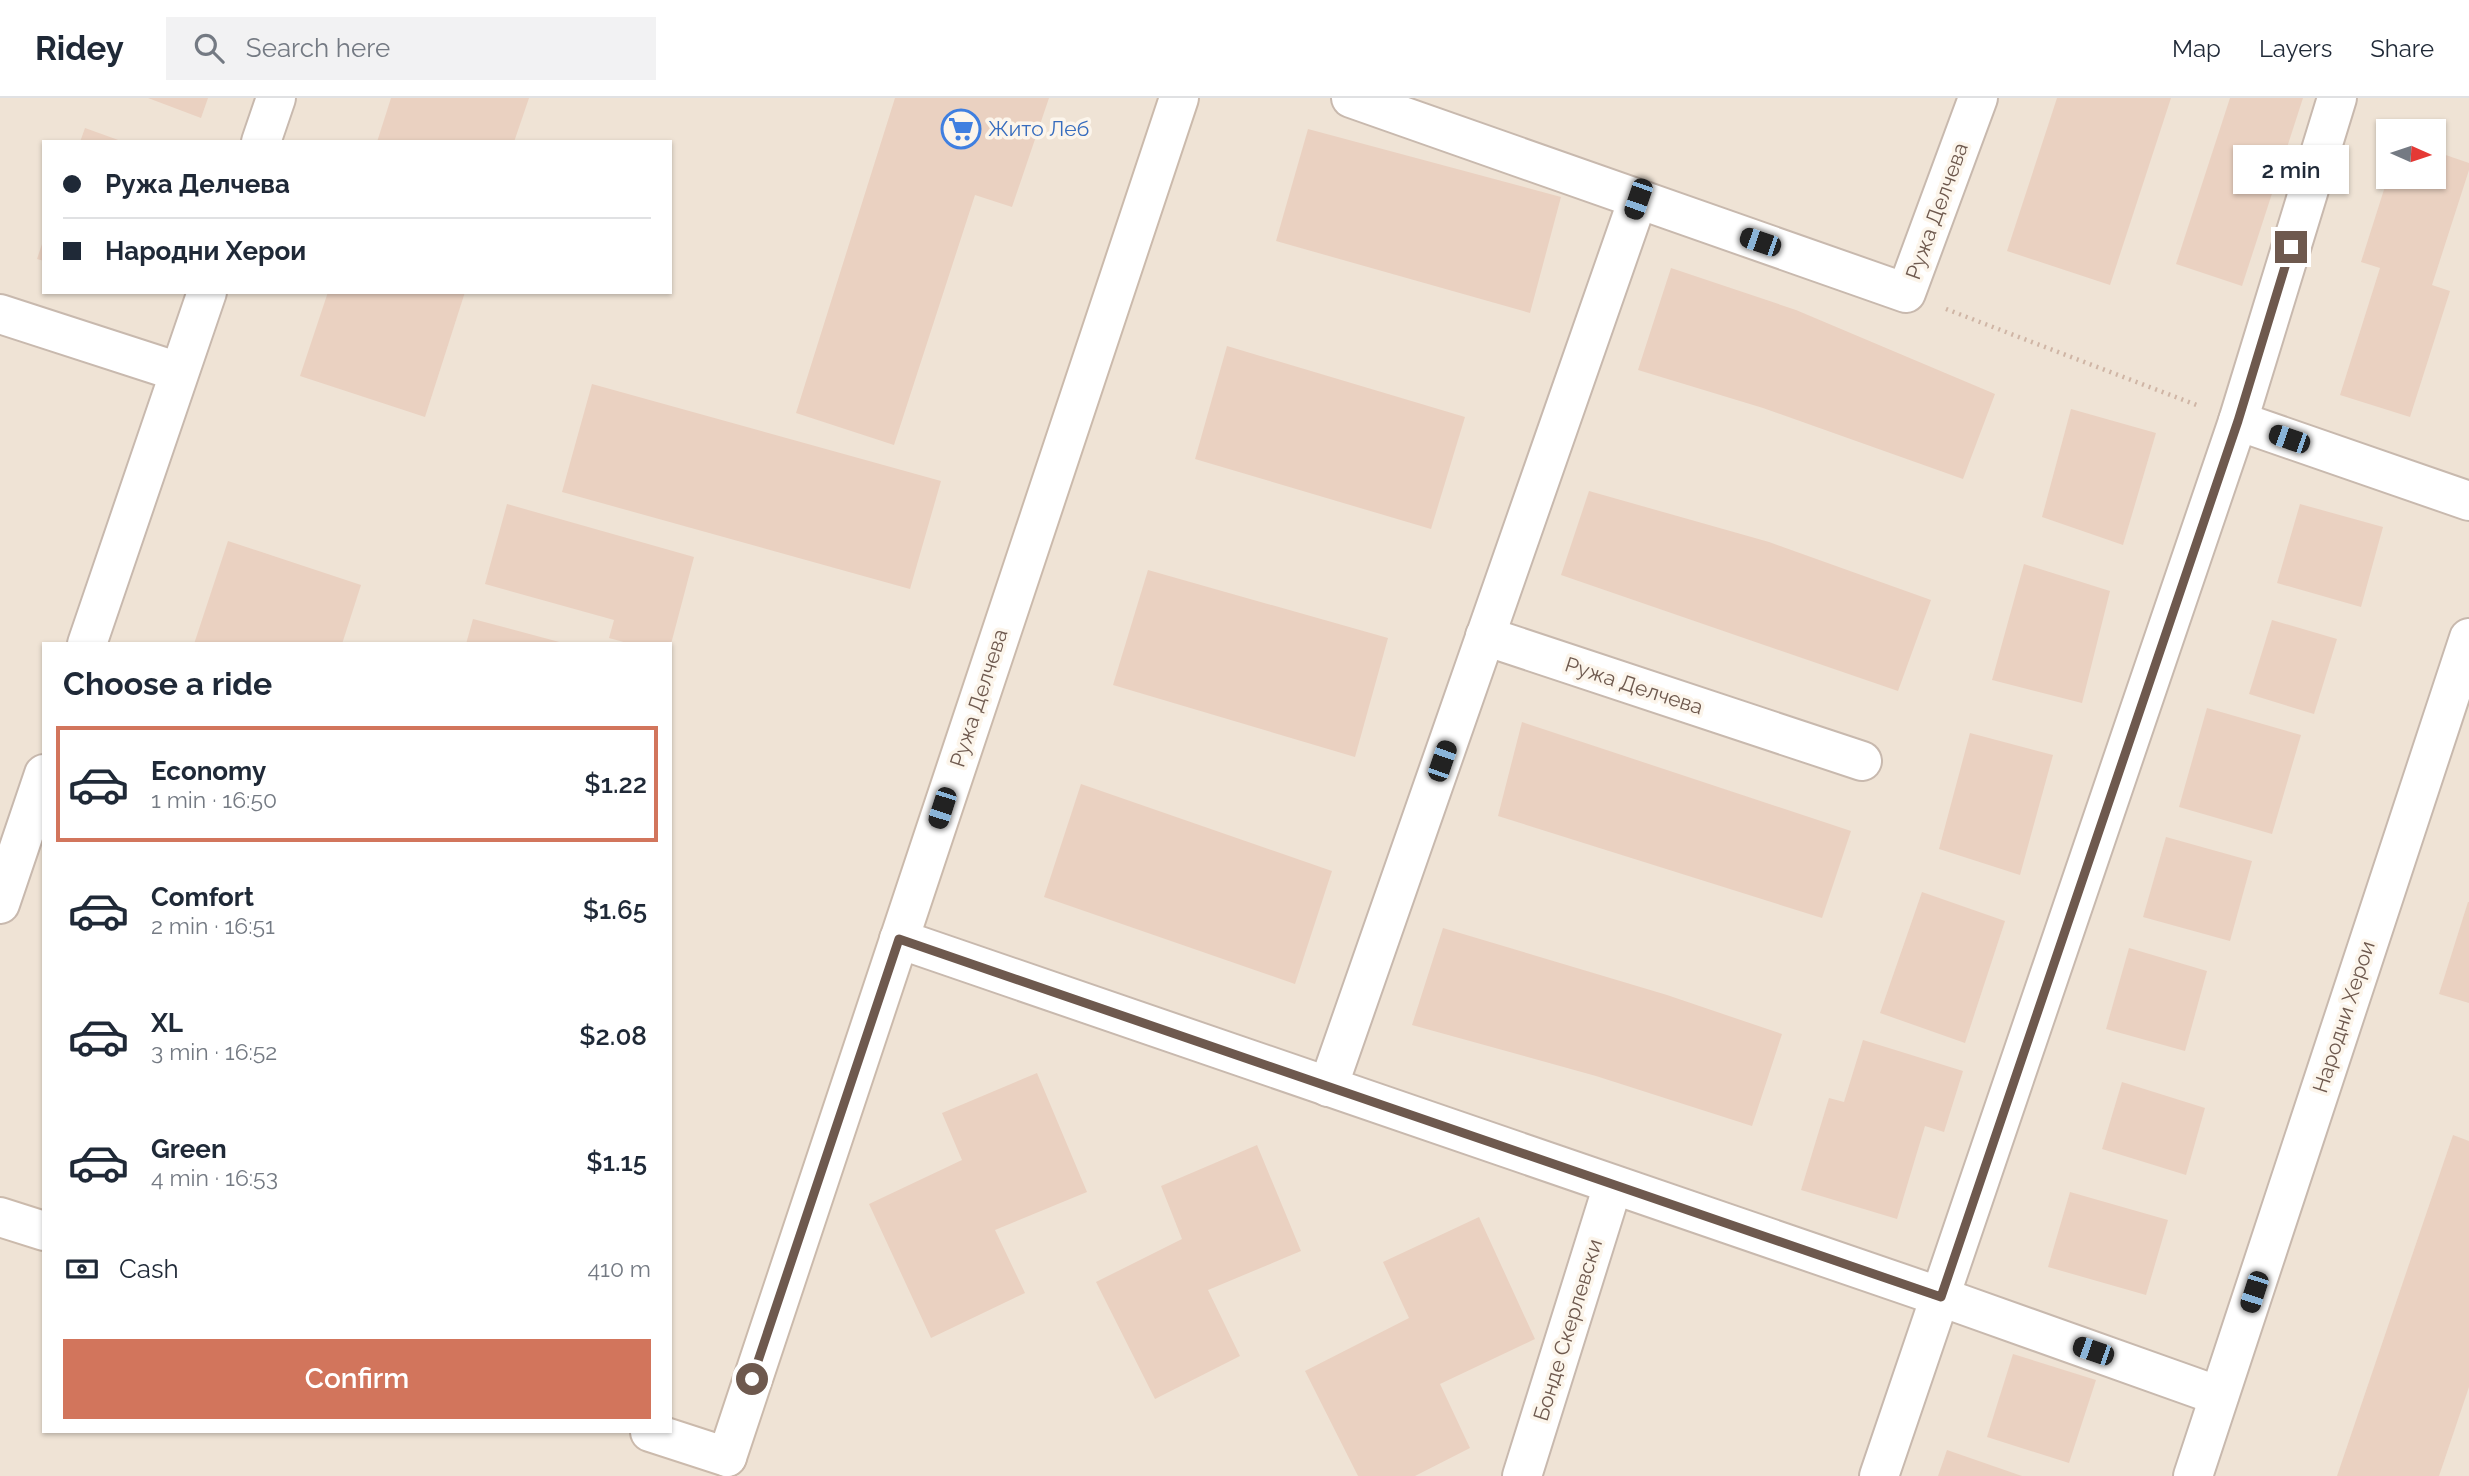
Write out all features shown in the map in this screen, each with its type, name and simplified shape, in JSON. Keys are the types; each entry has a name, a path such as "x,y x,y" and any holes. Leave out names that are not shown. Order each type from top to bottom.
{"street":[{"path":"262,140 276,98"},
{"name":"Ружа Делчева","path":"730,1466 899,939 1179,98"},
{"name":"Ружа Делчева","path":"1351,98 1906,293 1978,98"},
{"path":"1879,1476 2238,421 2337,98"},
{"path":"1328,1087 1638,199"},
{"path":"88,642 206,294"},
{"path":"0,314 178,372"},
{"path":"2238,421 2469,501"},
{"name":"Ружа Делчева","path":"1485,636 1862,761"},
{"name":"Народни Херои","path":"2193,1476 2469,638"},
{"path":"0,904 42,780"},
{"path":"899,939 1941,1297 2219,1396"},
{"name":"Бонде Скерлевски","path":"1522,1476 1613,1185"},
{"path":"0,1217 42,1230"},
{"path":"652,1433 730,1466"}],"path":[{"path":"1906,293 2238,421"}],"shaded area":[{"path":"0,98 2469,98 2469,1476 0,1476"}],"building":[{"path":"148,98 208,98 201,118"},
{"path":"391,98 529,98 515,140 378,140"},
{"path":"895,98 1049,98 1012,207 975,195 894,445 796,413"},
{"path":"2057,98 2171,98 2110,285 2007,251"},
{"path":"2230,98 2303,98 2242,286 2176,264"},
{"path":"85,128 118,140 81,140"},
{"path":"1308,129 1561,197 1530,313 1276,241"},
{"path":"2446,155 2469,163 2432,285 2450,291 2410,417 2340,395 2380,268 2361,262 2384,189 2446,189"},
{"path":"42,244 42,260 37,259"},
{"path":"1671,268 1796,310 1995,394 1963,479 1763,408 1638,370"},
{"path":"327,294 464,294 425,417 300,376"},
{"path":"1227,346 1465,417 1431,529 1195,459"},
{"path":"592,384 941,481 910,589 562,492"},
{"path":"2071,409 2156,433 2123,545 2042,517"},
{"path":"1589,491 1769,542 1931,600 1898,691 1561,575"},
{"path":"507,504 694,557 672,642 624,642 609,638 614,620 485,584"},
{"path":"2300,504 2383,527 2361,607 2277,583"},
{"path":"228,541 361,585 343,642 195,642"},
{"path":"2024,564 2110,591 2082,703 1992,680"},
{"path":"1148,570 1388,638 1355,757 1113,685"},
{"path":"473,619 559,642 467,642"},
{"path":"2272,620 2337,639 2314,714 2249,694"},
{"path":"2207,708 2301,735 2272,834 2179,807"},
{"path":"1522,722 1851,831 1822,918 1498,816"},
{"path":"1970,733 2053,755 2020,875 1939,849"},
{"path":"1081,784 1332,871 1295,984 1044,897"},
{"path":"2166,837 2252,861 2230,941 2143,917"},
{"path":"1922,892 2005,921 1965,1043 1880,1013"},
{"path":"2469,902 2469,1003 2439,994"},
{"path":"1443,928 1667,995 1782,1034 1752,1126 1596,1076 1412,1025"},
{"path":"2129,948 2207,971 2185,1051 2106,1029"},
{"path":"1863,1040 1963,1071 1944,1132 1925,1126 1897,1219 1801,1190 1829,1098 1844,1102"},
{"path":"1037,1073 1087,1192 995,1230 1025,1293 931,1338 869,1204 962,1160 942,1113"},
{"path":"2122,1082 2205,1108 2186,1175 2102,1149"},
{"path":"2453,1135 2469,1141 2469,1387 2439,1476 2337,1476"},
{"path":"1257,1145 1301,1251 1208,1290 1240,1356 1155,1399 1096,1282 1182,1239 1161,1186"},
{"path":"2070,1192 2168,1220 2146,1295 2048,1267"},
{"path":"1479,1217 1535,1339 1440,1384 1470,1448 1415,1476 1358,1476 1305,1371 1409,1318 1383,1262"},
{"path":"2013,1354 2096,1380 2069,1463 1987,1437"},
{"path":"1947,1450 2022,1476 1938,1476"}],"place":[{"name":"Жито Леб","path":"961,129"}],"route":[{"path":"752,1379 899,939 1941,1297 2238,421 2291,247"}]}
